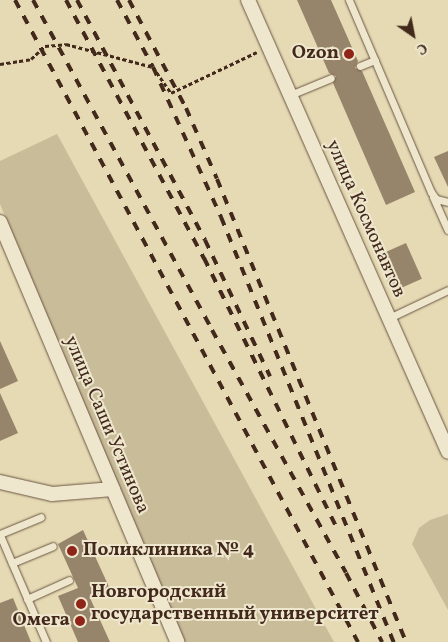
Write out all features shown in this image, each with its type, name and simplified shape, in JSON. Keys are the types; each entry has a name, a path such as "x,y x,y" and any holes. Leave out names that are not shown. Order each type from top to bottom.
{"street":[{"name":"улица Космонавтов","path":"248,0 448,452"},
{"name":"улица Саши Устинова","path":"0,222 177,642"},
{"path":"0,482 52,494 113,489"}],"lane":[{"path":"349,0 448,230"},
{"path":"360,66 375,60"},
{"path":"290,95 331,78"},
{"path":"431,192 436,199 448,202"},
{"path":"389,318 448,290"},
{"path":"41,517 0,535 46,642"},
{"path":"12,563 53,546"},
{"path":"27,598 69,580"}],"path":[{"path":"0,64 31,59 45,46 66,44 153,67 171,93 269,46"}],"shaded area":[{"path":"57,134 334,642 184,642 0,204 0,161"},
{"path":"448,514 448,610 412,544 419,528 430,520"}],"building":[{"path":"297,0 331,0 358,61 355,68 362,71 415,192 386,205 333,83 336,76 329,73"},
{"path":"448,151 448,187 434,157"},
{"path":"406,243 422,279 393,292 377,256"},
{"path":"0,341 18,381 0,389"},
{"path":"0,393 18,433 0,441"},
{"path":"83,530 110,589 90,598 110,642 78,642 58,596 78,588 58,544"},
{"path":"13,598 31,642 0,642 0,603"}],"railway":[{"path":"15,0 358,642"},
{"path":"33,0 382,642"},
{"path":"66,0 204,258 336,526"},
{"path":"77,0 205,240 270,376"},
{"path":"117,0 153,67 221,217 394,642"},
{"path":"129,0 186,108 217,179 406,642"}],"place":[{"name":"Ozon","path":"349,54"},
{"name":"Поликлиника № 4","path":"72,551"},
{"name":"Новгородский государственный университет","path":"81,604"},
{"name":"Омега","path":"80,621"}]}
